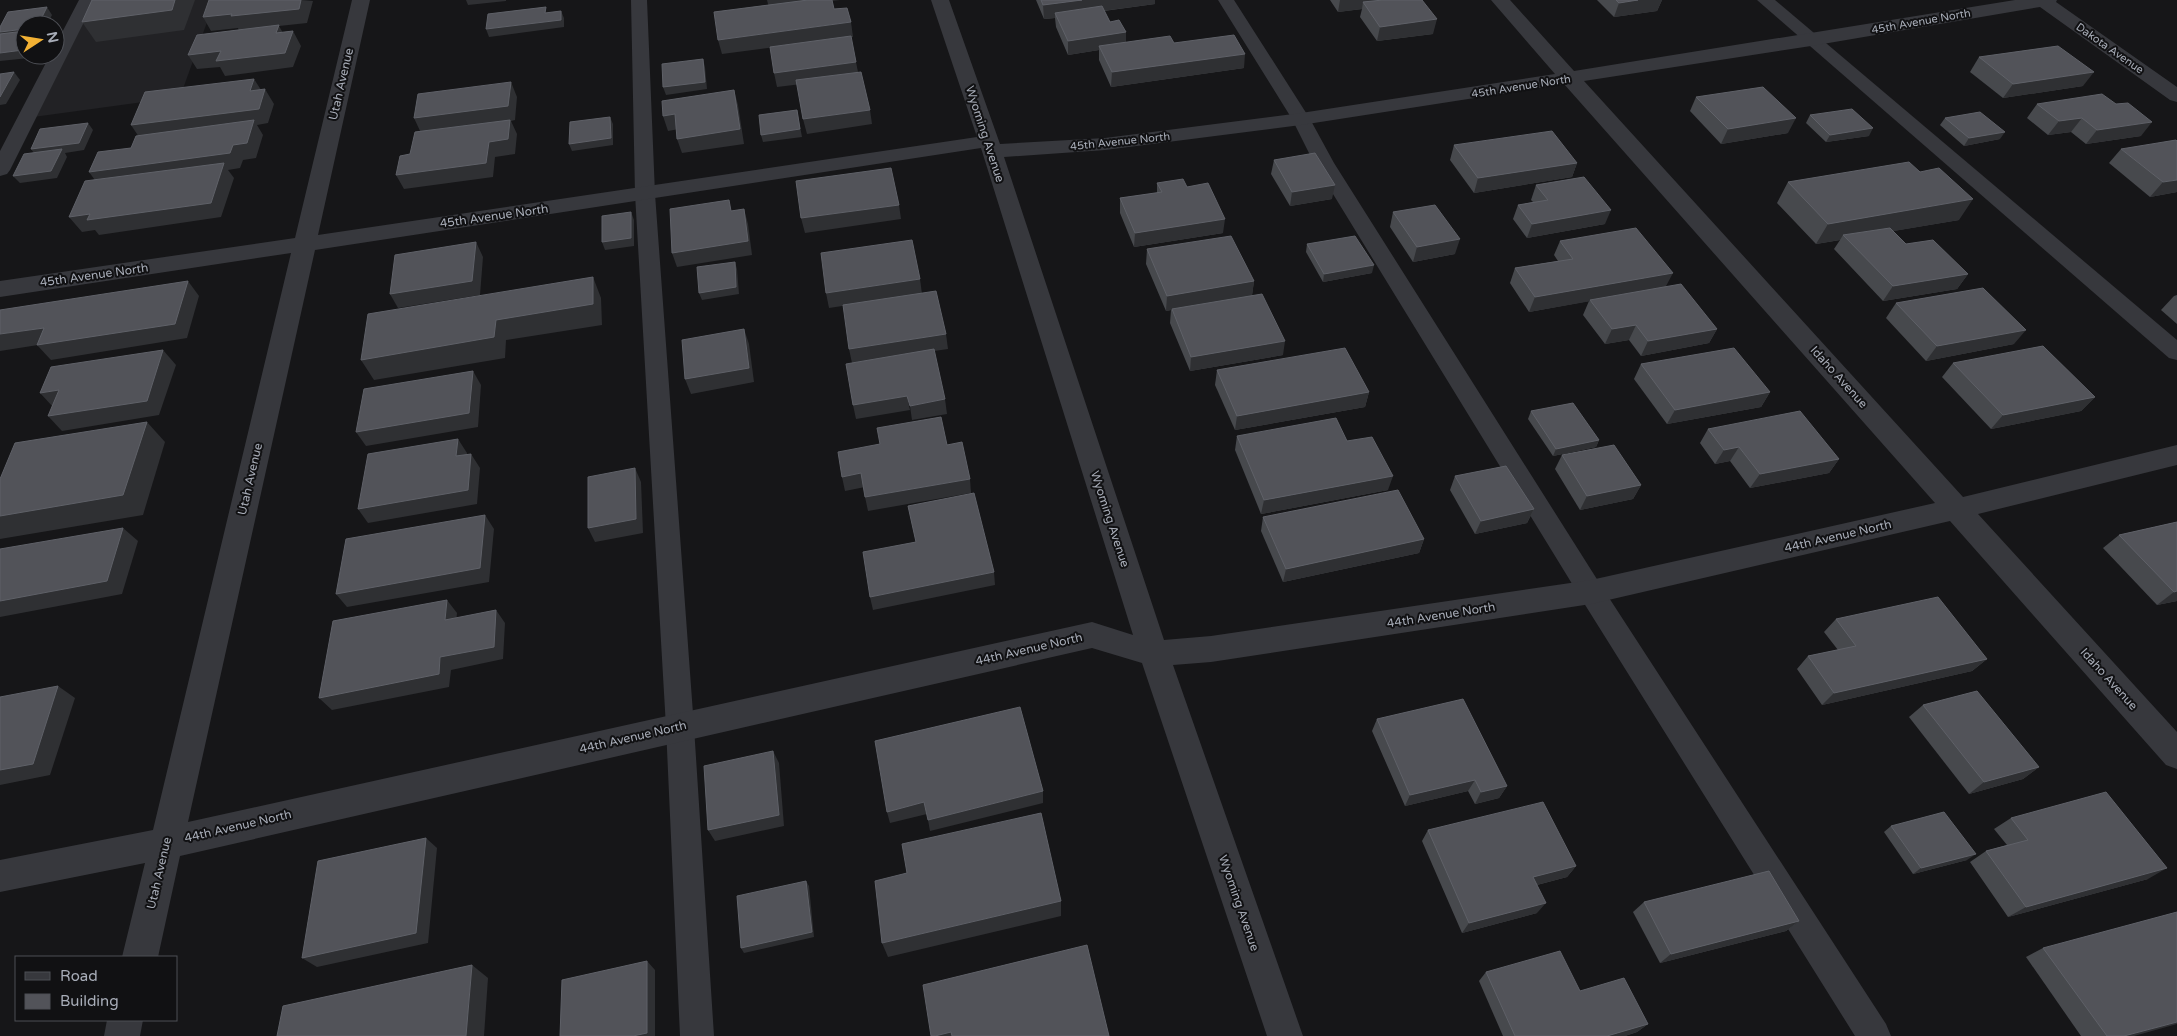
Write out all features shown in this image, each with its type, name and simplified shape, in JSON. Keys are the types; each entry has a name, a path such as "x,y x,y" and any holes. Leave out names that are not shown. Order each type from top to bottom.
{"street":[{"name":"Utah Avenue","path":"140,956 360,0"},
{"name":"Wyoming Avenue","path":"940,0 990,146 1154,654 1285,1036"},
{"name":"Idaho Avenue","path":"1500,0 1958,508 2177,755"},
{"name":"Dakota Avenue","path":"2043,0 2177,96"},
{"name":"45th Avenue North","path":"0,289 645,194 990,146 1106,144 1301,119 1811,40 2048,0"},
{"name":"44th Avenue North","path":"0,876 166,843 1092,635 1154,654 1211,649 1591,592 1958,508 2177,455"},
{"path":"122,1036 125,1021"}],"lane":[{"path":"0,170 87,0"},
{"path":"638,0 645,194 680,727 697,1036"},
{"path":"1226,0 1301,119 1324,163 1591,592 1874,1036"},
{"path":"1765,0 2177,352"}],"shaded area":[{"path":"87,0 215,0 180,97 26,118 53,65 65,65 65,43"}],"building":[{"path":"92,0 175,0 172,10 82,22"},
{"path":"209,0 301,0 299,9 203,17"},
{"path":"808,0 832,0 834,9 847,8 851,22 718,40 714,12"},
{"path":"1041,0 1082,0 1043,5"},
{"path":"1422,0 1437,19 1380,27 1363,2"},
{"path":"1616,0 1638,0 1619,3"},
{"path":"1102,6 1110,22 1119,20 1126,32 1068,41 1055,13"},
{"path":"47,7 43,15 15,15 15,30 0,32 0,27 8,12"},
{"path":"546,7 545,13 561,11 561,20 486,29 488,14"},
{"path":"279,25 276,33 293,31 285,53 216,61 221,51 188,55 197,35"},
{"path":"15,32 15,51 0,53 0,34"},
{"path":"1234,35 1245,54 1112,72 1099,46 1170,36 1174,43"},
{"path":"851,36 856,62 774,73 770,47"},
{"path":"2058,46 2094,72 2013,84 1979,57"},
{"path":"703,59 705,82 663,87 662,64"},
{"path":"14,72 0,97 0,74"},
{"path":"861,72 870,110 803,119 796,80"},
{"path":"254,79 250,91 265,89 259,109 131,125 145,92"},
{"path":"511,82 508,106 414,118 418,94"},
{"path":"1763,87 1796,118 1728,129 1696,97"},
{"path":"734,90 740,129 677,139 675,114 663,116 662,101"},
{"path":"2102,94 2116,104 2128,103 2152,122 2097,130 2082,118 2059,121 2037,104"},
{"path":"1852,109 1873,128 1830,135 1810,115"},
{"path":"797,110 800,129 761,135 759,115"},
{"path":"1980,112 2005,132 1969,138 1945,118"},
{"path":"610,117 611,138 569,144 570,122"},
{"path":"254,120 247,143 233,145 230,153 89,172 98,152 131,148 136,136"},
{"path":"510,120 508,139 489,142 486,163 396,175 400,156 410,154 415,132"},
{"path":"88,123 79,143 31,149 40,129"},
{"path":"1552,131 1577,163 1478,178 1454,145"},
{"path":"2176,140 2177,180 2163,182 2121,149"},
{"path":"62,149 51,171 13,176 24,154"},
{"path":"1315,153 1335,185 1292,192 1274,160"},
{"path":"1909,162 1920,172 1939,168 1973,199 1828,224 1788,182"},
{"path":"224,163 211,203 87,220 90,214 69,217 85,181"},
{"path":"891,168 899,205 801,218 796,181"},
{"path":"1584,177 1611,210 1532,224 1518,205 1548,200 1536,185"},
{"path":"1183,179 1187,187 1208,183 1225,219 1135,233 1120,198 1162,192 1157,183"},
{"path":"729,200 731,211 744,209 748,241 672,253 670,209"},
{"path":"1435,205 1460,239 1417,247 1393,212"},
{"path":"631,212 631,238 602,242 602,216"},
{"path":"1636,228 1673,273 1535,297 1515,268 1573,259 1560,241"},
{"path":"1890,228 1906,244 1933,240 1968,274 1893,286 1843,235"},
{"path":"1231,236 1254,281 1167,296 1147,249"},
{"path":"1355,236 1374,265 1324,274 1307,244"},
{"path":"912,240 920,279 826,293 821,253"},
{"path":"476,242 472,281 390,294 395,255"},
{"path":"735,262 736,287 699,293 697,267"},
{"path":"593,277 593,304 496,320 494,337 361,360 368,314"},
{"path":"188,281 175,324 37,345 44,328 0,334 0,310"},
{"path":"1681,284 1717,329 1648,341 1636,325 1612,329 1590,300"},
{"path":"1983,288 2026,330 1937,346 1896,303"},
{"path":"936,291 946,334 849,349 843,305"},
{"path":"1262,294 1285,341 1191,357 1172,309"},
{"path":"744,329 749,368 685,379 682,340"},
{"path":"2043,346 2095,397 2003,415 1953,363"},
{"path":"1345,348 1369,392 1237,416 1217,370"},
{"path":"1734,348 1770,392 1675,410 1641,364"},
{"path":"934,349 945,399 910,406 907,396 853,405 846,364"},
{"path":"163,350 147,401 48,416 59,390 40,393 51,367"},
{"path":"473,371 469,413 356,432 364,389"},
{"path":"1573,403 1599,440 1556,449 1531,411"},
{"path":"1800,411 1839,459 1760,474 1739,447 1724,450 1708,429"},
{"path":"941,417 947,445 962,442 970,479 865,497 861,473 842,477 838,452 880,444 877,428"},
{"path":"1336,418 1347,441 1372,437 1393,476 1264,500 1237,436"},
{"path":"147,422 123,495 0,516 0,479 15,443"},
{"path":"458,439 456,456 471,454 468,490 358,509 368,454"},
{"path":"1614,445 1641,485 1587,496 1562,455"},
{"path":"1506,466 1534,509 1481,521 1455,476"},
{"path":"635,468 636,519 588,528 588,477"},
{"path":"1398,490 1424,539 1286,569 1263,517"},
{"path":"974,493 994,572 870,597 863,552 916,542 908,506"},
{"path":"485,515 480,568 336,594 346,539"},
{"path":"2177,522 2177,591 2174,592 2119,535"},
{"path":"123,528 107,581 0,601 0,549"},
{"path":"1938,597 1987,659 1834,693 1808,656 1856,646 1836,619"},
{"path":"447,600 445,620 496,610 494,647 440,657 439,674 319,698 333,621"},
{"path":"58,686 33,764 0,770 0,697"},
{"path":"1977,691 2039,767 1984,782 1923,705"},
{"path":"1463,699 1507,786 1481,792 1475,780 1410,795 1377,719"},
{"path":"1020,707 1043,791 928,820 924,802 887,812 875,741"},
{"path":"773,751 779,815 708,830 704,766"},
{"path":"2106,792 2167,868 2026,907 1986,851 2028,840 2011,818"},
{"path":"1543,802 1576,866 1533,877 1546,903 1469,923 1428,830"},
{"path":"1944,812 1976,854 1921,868 1891,826"},
{"path":"1041,813 1061,901 882,943 875,881 907,873 902,844"},
{"path":"426,838 416,933 302,958 318,861"},
{"path":"1769,871 1799,921 1671,954 1644,902"},
{"path":"806,881 812,932 741,948 737,896"},
{"path":"2177,912 2177,1022 2124,1036 2107,1036 2043,948"},
{"path":"1087,945 1109,1036 952,1036 951,1032 931,1036 923,985"},
{"path":"1560,951 1580,991 1624,978 1648,1024 1607,1036 1515,1036 1486,972"},
{"path":"647,961 647,1033 633,1036 560,1036 562,980"},
{"path":"472,965 466,1036 277,1036 283,1006"}]}
